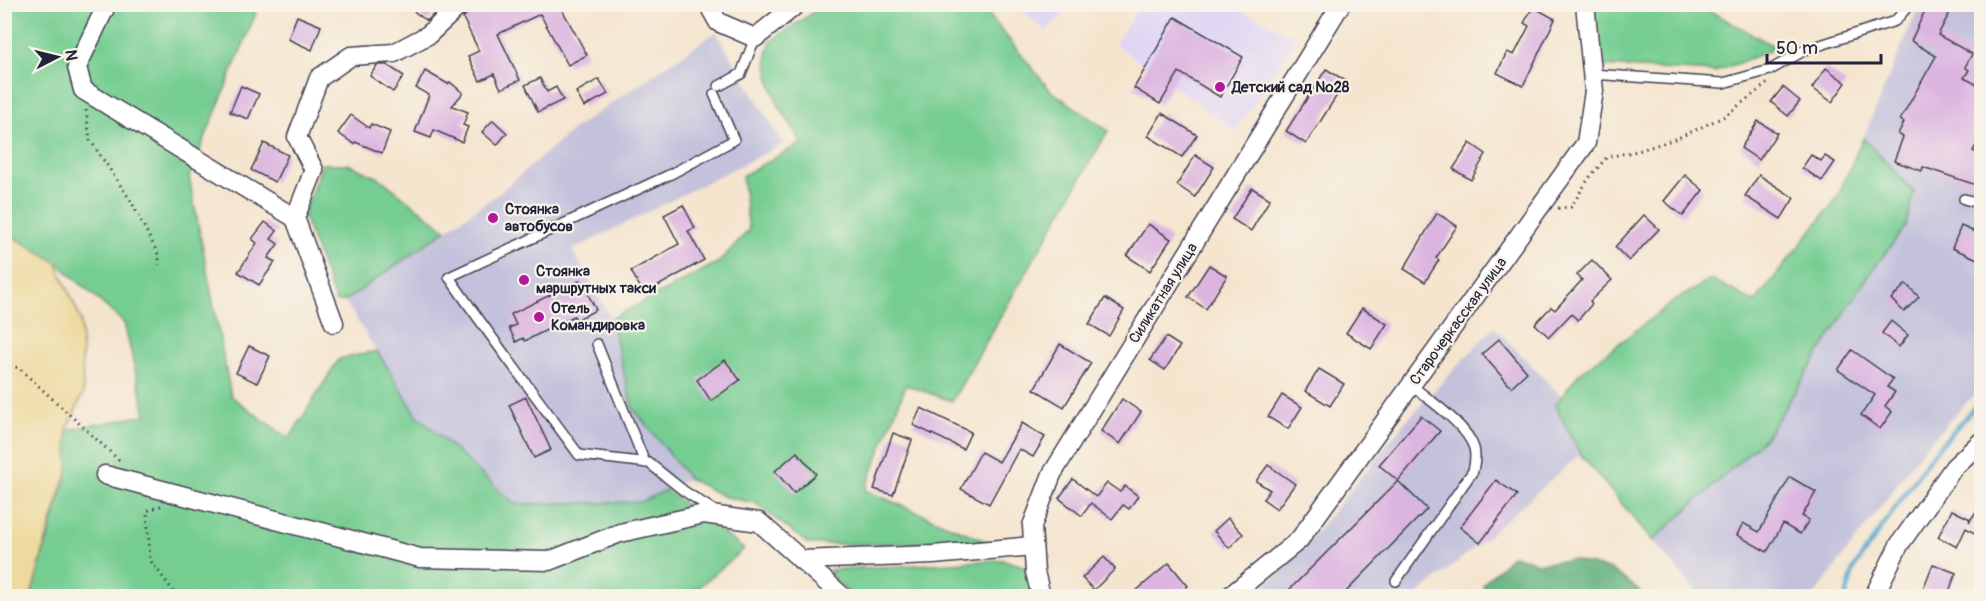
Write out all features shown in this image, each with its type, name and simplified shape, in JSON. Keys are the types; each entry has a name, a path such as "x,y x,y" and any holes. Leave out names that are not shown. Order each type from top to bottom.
{"street":[{"path":"107,4 77,67 83,90 295,218 334,323"},
{"path":"295,218 314,170 297,136 319,78 351,56 394,53 428,35 461,4"},
{"path":"708,4 718,22 755,38 797,4"},
{"name":"Силикатная улица","path":"1041,597 1035,572 1032,526 1052,474 1341,4"},
{"name":"Старочеркасская улица","path":"1230,597 1299,540 1586,143 1594,91 1585,4"},
{"path":"1875,597 1899,545 1954,467 1982,441"},
{"path":"105,475 420,558 549,561 620,533 704,514 759,522 842,597"},
{"path":"801,560 933,555 1033,546"}],"lane":[{"path":"1592,74 1723,83 1770,70 1805,50 1895,21 1910,4"},
{"path":"719,86 741,74 755,38"},
{"path":"714,94 734,140 671,174 449,277 495,344 579,455 649,463 684,491 724,517"},
{"path":"1964,199 1982,204"},
{"path":"597,344 645,463"},
{"path":"1396,581 1473,471 1476,459 1473,445 1462,428 1411,385"}],"path":[{"path":"1539,209 1571,207 1588,178 1607,157 1638,151 1688,134 1725,116 1775,77"},
{"path":"83,90 90,140 131,201 159,256 159,265"},
{"path":"4,364 19,368 121,462"},
{"path":"177,597 150,560 147,511 189,497"}],"shaded area":[{"name":"Детский сад №28","path":"1141,4 1230,5 1296,37 1236,131 1115,44"},
{"path":"1014,5 1072,5 1046,31"},
{"path":"1919,5 1981,5 1981,387 1924,448 1814,596 1700,596 1653,541 1767,436 1868,276 1906,226 1914,192 1863,138"},
{"path":"716,32 783,144 572,250 611,319 632,407 689,479 641,502 514,504 417,415 345,301 498,194 575,128"},
{"path":"1494,327 1562,397 1556,405 1580,454 1480,543 1416,596 1255,596 1319,529 1406,421"}],"green space":[{"path":"5,5 240,5 256,13 189,177 231,396 289,439 339,359 377,351 417,415 514,504 641,502 666,490 744,549 688,596 39,596 32,592 67,473 67,430 146,415 124,323 56,262 5,232"},
{"path":"824,5 981,5 1050,90 1108,131 952,401 906,385 865,490 990,543 808,544 755,503 725,497 689,479 632,407 611,319 719,262 749,230 742,176 802,143 778,104 768,76 767,53 771,41"},
{"path":"1591,5 1699,5 1777,48 1715,72 1601,66"},
{"path":"1863,138 1914,192 1906,226 1868,276 1767,436 1653,541 1580,454 1555,405 1578,375 1674,301 1711,279 1755,302 1837,198"},
{"path":"322,164 348,164 379,178 446,230 345,301 336,302 303,215"},
{"path":"1513,555 1539,563 1572,560 1612,570 1646,596 1485,596 1483,584"},
{"path":"1003,560 1023,566 1028,573 1032,596 853,596 833,578 829,570"}],"sand":[{"path":"5,232 56,262 81,320 83,393 67,430 68,470 32,592 27,596 5,596"}],"building":[{"path":"404,4 444,4 427,21"},
{"path":"478,4 559,4 587,55 568,65 540,14 498,34 520,80 501,89 494,74 480,81 468,56 479,51 463,18"},
{"path":"1928,4 1940,4 1951,10 1938,35 1972,54 1965,67 1969,70 1964,78 1982,87 1982,135 1973,151 1982,155 1982,187 1923,167 1922,171 1894,161 1903,137 1898,134 1904,122 1900,120 1936,56 1911,41"},
{"path":"1533,7 1555,19 1523,86 1497,73 1507,52 1514,55 1529,26 1524,23"},
{"path":"297,16 321,26 312,50 288,39"},
{"path":"1175,17 1243,57 1220,97 1179,72 1160,104 1134,88"},
{"path":"377,65 387,65 404,76 393,92 370,76"},
{"path":"1826,68 1846,83 1832,102 1812,88"},
{"path":"1326,69 1346,81 1306,144 1286,131"},
{"path":"425,71 448,84 450,82 463,93 452,106 468,112 463,125 468,127 462,142 434,130 431,138 415,132 429,95 416,88"},
{"path":"540,78 547,92 556,87 563,100 538,112 525,85"},
{"path":"599,79 608,94 584,107 576,92"},
{"path":"241,86 259,94 248,119 230,112"},
{"path":"1783,87 1800,101 1788,116 1771,102"},
{"path":"1162,113 1197,135 1182,157 1148,136"},
{"path":"351,115 369,128 371,124 390,132 382,153 355,142 354,144 338,133"},
{"path":"493,120 507,133 497,145 482,132"},
{"path":"1758,121 1777,133 1759,160 1741,148"},
{"path":"264,143 288,155 275,182 251,170"},
{"path":"1470,143 1486,154 1471,180 1453,169"},
{"path":"1195,155 1214,167 1195,197 1177,185"},
{"path":"1811,155 1821,161 1825,156 1835,162 1822,181 1802,168"},
{"path":"1685,175 1703,190 1683,216 1664,201"},
{"path":"1759,175 1794,198 1781,219 1745,196"},
{"path":"1252,188 1270,199 1251,231 1232,219"},
{"path":"683,205 695,228 688,231 704,260 644,294 631,271 679,244 664,215"},
{"path":"1437,213 1457,226 1436,258 1439,260 1425,282 1404,269"},
{"path":"1644,215 1659,229 1629,261 1615,247"},
{"path":"265,222 277,231 271,239 278,244 268,258 275,262 259,285 238,272 257,243 252,239"},
{"path":"1148,224 1171,239 1150,271 1127,256"},
{"path":"1961,226 1982,235 1982,261 1952,248"},
{"path":"1592,260 1612,280 1590,301 1592,304 1578,320 1571,314 1549,337 1535,324 1551,307 1555,310 1582,280 1577,275"},
{"path":"1209,265 1227,276 1206,309 1188,297"},
{"name":"Отель Командировка","path":"581,280 596,310 576,320 574,316 525,341 523,338 516,342 509,328 516,325 511,314"},
{"path":"1906,284 1919,297 1904,312 1891,299"},
{"path":"1105,298 1124,310 1109,336 1089,324"},
{"path":"1362,308 1387,324 1371,349 1346,333"},
{"path":"1891,321 1908,335 1899,347 1882,333"},
{"path":"1166,337 1180,346 1165,370 1150,360"},
{"path":"1499,339 1527,372 1511,387 1482,354"},
{"path":"1060,344 1091,363 1064,407 1034,389"},
{"path":"249,346 270,356 257,383 236,373"},
{"path":"1852,350 1893,379 1887,387 1895,392 1885,406 1892,412 1880,429 1861,415 1875,395 1838,370"},
{"path":"725,360 740,380 711,401 697,380"},
{"path":"1319,369 1344,384 1330,406 1305,391"},
{"path":"1282,395 1302,407 1288,429 1268,417"},
{"path":"526,397 551,450 534,458 509,405"},
{"path":"1122,399 1141,412 1120,444 1101,431"},
{"path":"921,408 971,432 963,449 913,425"},
{"path":"1421,416 1440,431 1398,481 1379,465"},
{"path":"1022,423 1045,437 1033,457 1019,449 989,504 961,489 981,452 999,462"},
{"path":"893,433 912,440 893,495 874,489"},
{"path":"797,452 816,474 794,493 775,471"},
{"path":"1268,465 1295,484 1277,509 1263,499 1270,490 1256,481"},
{"path":"1790,477 1816,492 1802,516 1809,520 1800,534 1783,524 1767,552 1737,535 1743,523 1759,532"},
{"path":"1073,479 1096,497 1107,483 1120,492 1125,486 1138,496 1129,509 1123,505 1112,519 1091,503 1082,516 1059,498"},
{"path":"1496,480 1517,495 1480,543 1460,527"},
{"path":"1398,481 1427,509 1341,597 1282,597"},
{"path":"1982,503 1982,523 1976,534 1966,528 1957,547 1938,537 1952,510 1970,519 1969,522"},
{"path":"1228,518 1243,534 1229,548 1214,531"},
{"path":"1104,557 1115,569 1094,590 1082,578"},
{"path":"1169,563 1188,586 1175,597 1129,597"},
{"path":"1933,564 1956,573 1947,597 1941,597 1923,589"}],"waterway":[{"path":"1846,596 1854,568 1931,456 1982,399"}],"place":[{"name":"Детский сад №28","path":"1220,87"},
{"name":"Стоянка автобусов","path":"493,218"},
{"name":"Стоянка маршрутных такси","path":"524,280"},
{"name":"Отель Командировка","path":"539,317"}]}
